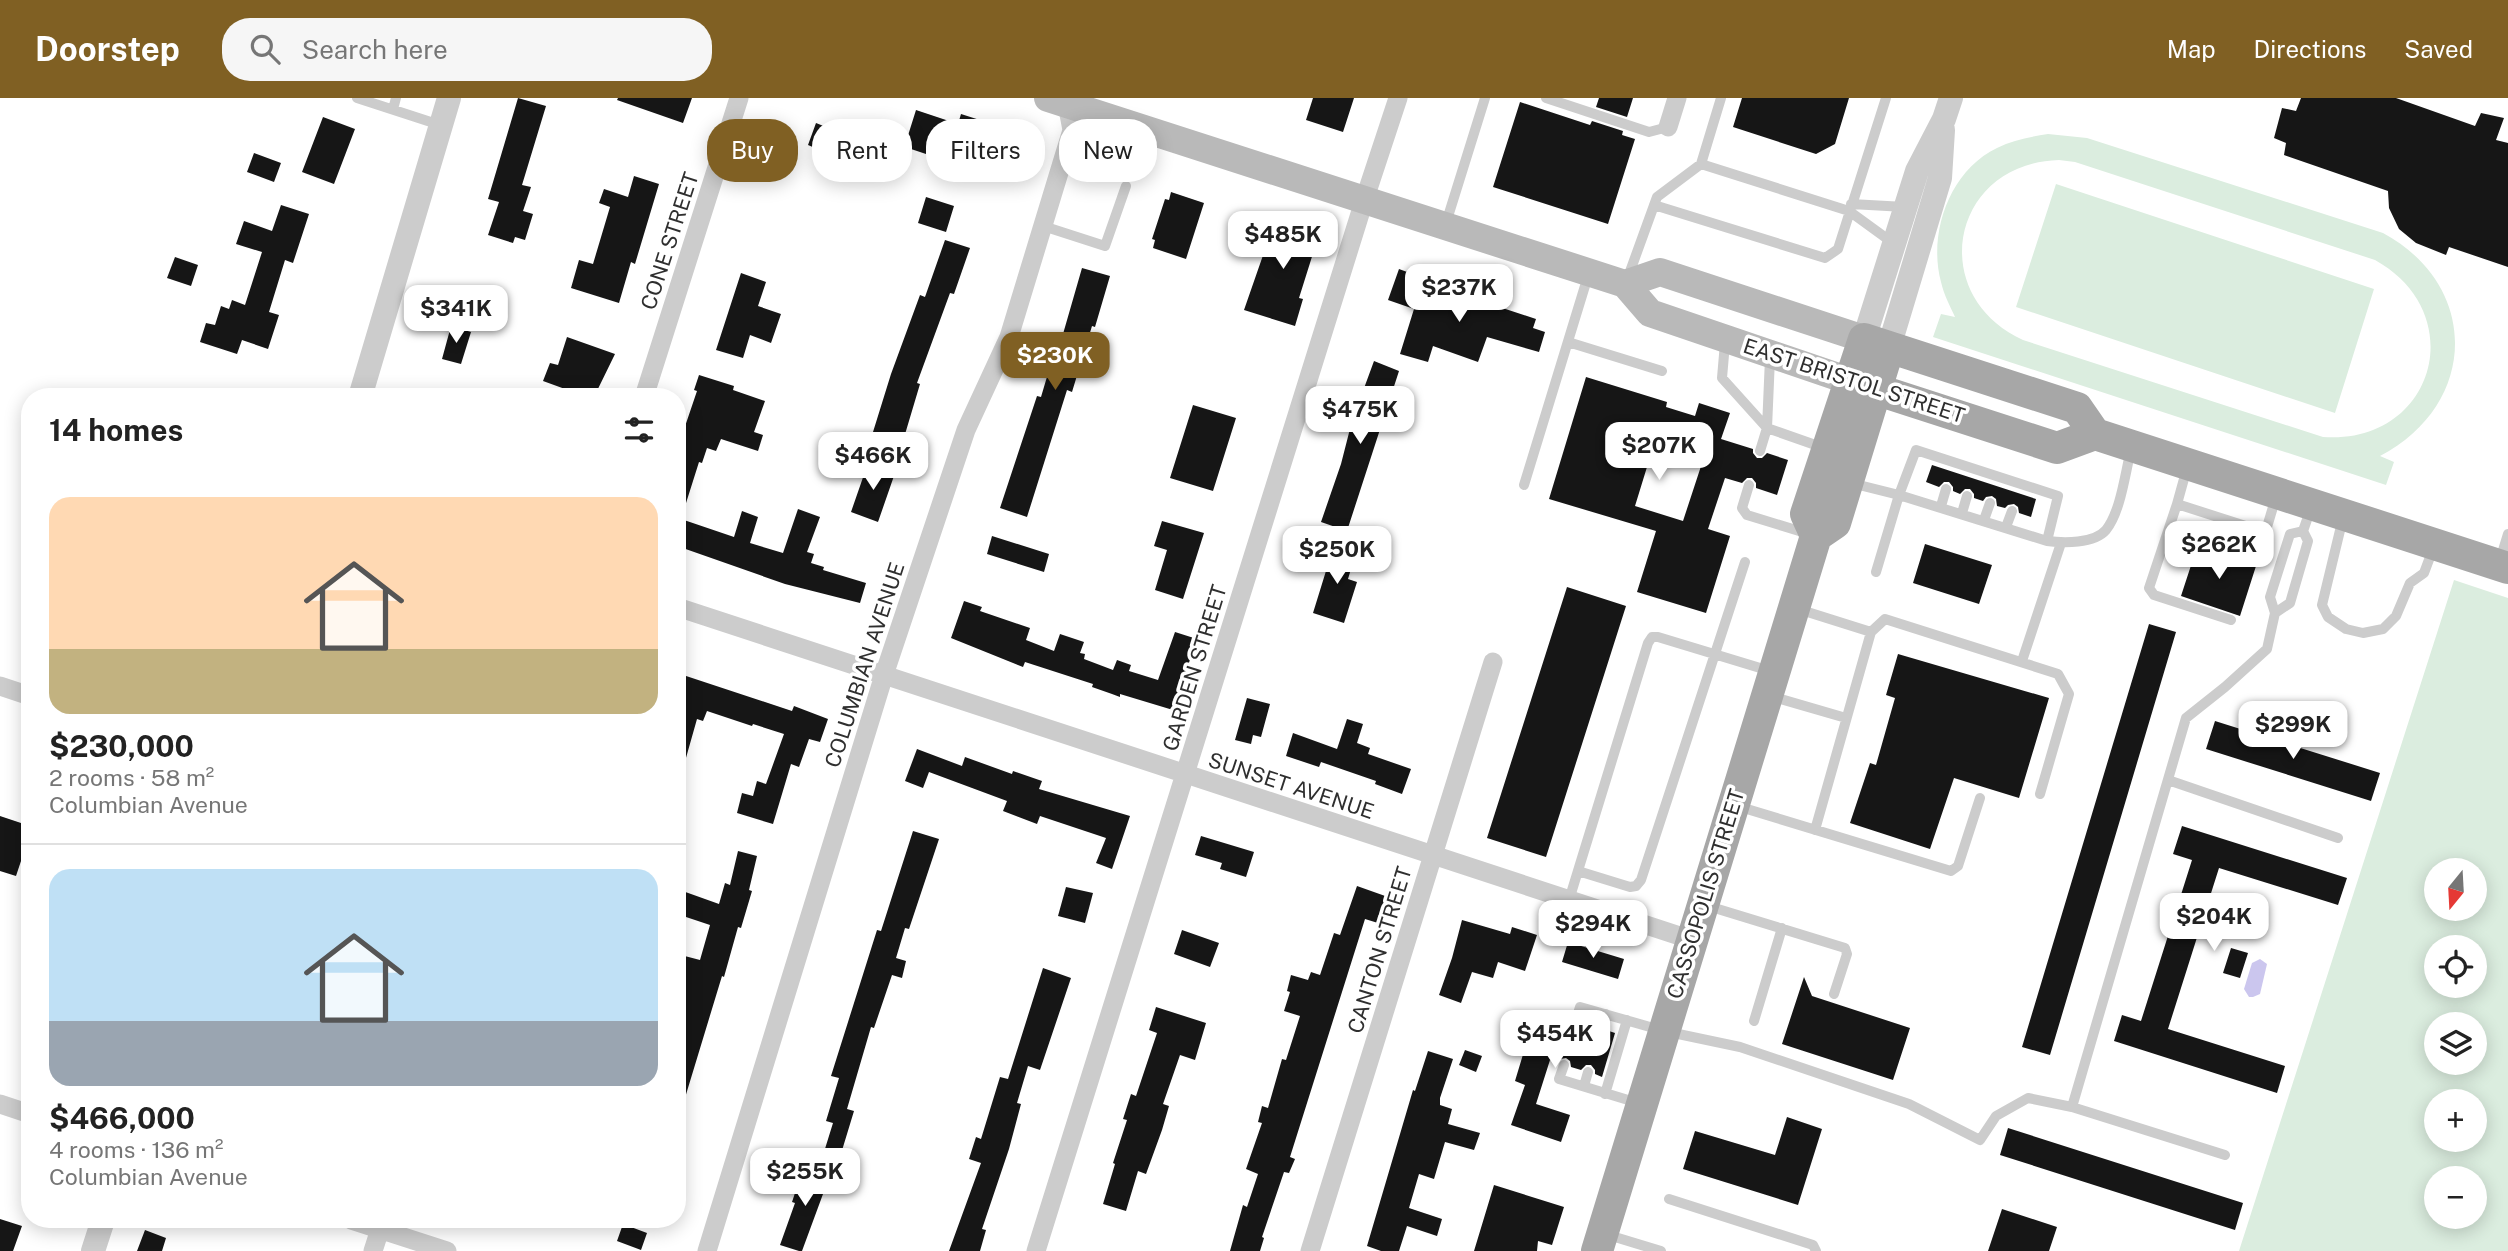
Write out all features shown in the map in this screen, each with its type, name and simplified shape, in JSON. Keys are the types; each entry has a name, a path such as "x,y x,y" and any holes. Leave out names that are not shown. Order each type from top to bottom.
{"main road":[{"path":"1061,100 1625,284"},
{"name":"EAST BRISTOL STREET","path":"1660,272 1876,343 2077,408 2095,434 2057,448 1650,313 1625,284 1660,272"},
{"name":"CASSOPOLIS STREET","path":"1599,1242 1816,536 1835,523 1847,482 1863,385 1876,343"},
{"name":"CASSOPOLIS STREET","path":"1816,536 1806,514 1827,449 1863,385"},
{"path":"2095,434 2277,494 2308,518 2344,514 2503,566"}],"street":[{"path":"363,388 449,98"},
{"name":"CONE STREET","path":"647,388 739,98"},
{"name":"GARDEN STREET","path":"1036,1251 1398,98"},
{"path":"1668,127 1677,98"},
{"name":"COLUMBIAN AVENUE","path":"707,1251 884,675 966,430 1009,337 1072,131 1061,100"},
{"name":"CASSOPOLIS STREET","path":"1876,343 1894,244 1917,171 1948,108"},
{"name":"CASSOPOLIS STREET","path":"1876,343 1940,178 1948,108"},
{"name":"SUNSET AVENUE","path":"686,610 1692,940"},
{"name":"CANTON STREET","path":"1310,1251 1493,662"},
{"path":"0,686 21,693"},
{"path":"0,1104 21,1111"},
{"path":"93,1251 100,1228"},
{"path":"373,1251 381,1228"},
{"path":"389,1228 446,1251"}],"lane":[{"path":"357,98 440,125"},
{"path":"393,109 396,98"},
{"path":"1444,226 1485,98"},
{"path":"1546,98 1649,132 1668,127"},
{"path":"1625,284 1657,197 1701,164 1721,98"},
{"path":"1654,205 1825,258 1838,249 1886,98"},
{"path":"1701,164 1850,208 1906,207"},
{"path":"1043,226 1105,246 1126,186"},
{"path":"1850,208 1894,244"},
{"path":"1524,485 1589,272"},
{"path":"1725,338 1722,378 1767,428 1827,449"},
{"path":"1568,342 1662,371"},
{"path":"1760,451 1767,428 1771,354"},
{"path":"1847,482 1941,506 2047,541 2061,542 2089,538 2105,531 2119,502 2132,446"},
{"path":"1876,572 1899,495 1916,450 1953,467 1997,482 2058,496 2047,541"},
{"path":"2188,464 2149,588 2154,595 2231,620"},
{"path":"1749,485 1742,508 1747,514 1816,536"},
{"path":"1941,506 1946,489"},
{"path":"2177,504 2258,530 2267,527 2277,494"},
{"path":"1962,513 1967,496"},
{"path":"1984,520 1990,503"},
{"path":"2006,527 2012,511"},
{"path":"2344,514 2322,605 2328,617 2354,632 2374,632 2390,624 2408,587 2424,573 2435,544"},
{"path":"2072,1107 2186,718 2267,649 2276,613 2270,597 2290,534 2308,518"},
{"path":"2276,613 2290,603 2308,541 2308,518"},
{"path":"2503,566 2508,534"},
{"path":"2022,661 2061,542"},
{"path":"1578,871 1630,887 1636,886 1641,880 1745,562"},
{"path":"1794,608 1871,632"},
{"path":"1815,830 1871,632 1885,619 2058,674 2069,694 2040,794"},
{"path":"1569,900 1652,637 1715,654 1770,684 1846,718"},
{"path":"2168,780 2338,838"},
{"path":"1733,805 1951,871 1958,866 1980,798"},
{"path":"1703,904 1845,948 1847,954 1834,994"},
{"path":"1754,1021 1782,928"},
{"path":"1576,1020 1580,1007 1664,1031 1740,1047 1909,1104 1980,1140 1996,1116 2028,1098 2072,1107 2225,1154"},
{"path":"1602,1028 1606,1014"},
{"path":"1605,1094 1627,1020"},
{"path":"1564,1065 1559,1079 1642,1104"},
{"path":"1584,1087 1588,1072"},
{"path":"1669,1199 1813,1245 1816,1251"},
{"path":"1599,1242 1661,1251"}],"green space":[{"path":"2048,134 2087,138 2383,233 2415,256 2438,283 2451,313 2455,345 2450,377 2436,407 2412,434 2380,456 2394,462 2386,485 1933,337 1941,314 1955,317 1941,282 1938,244 1940,225 1955,188 1980,158 1997,148","holes":["2059,160 2075,162 2375,260 2405,283 2423,312 2430,342 2427,372 2414,399 2392,420 2361,434 2323,437 2023,340 1992,319 1972,293 1963,264 1964,234 1974,206 1994,183 2022,167"]},
{"path":"2056,184 2374,289 2335,413 2016,307"},
{"path":"2454,580 2508,598 2508,1251 2239,1251"}],"shaded area":[{"path":"2260,959 2267,964 2260,994 2249,997 2244,989 2252,963"}],"building":[{"path":"518,98 546,106 522,185 531,187 523,211 533,214 525,240 515,237 513,243 488,235 499,202 488,199"},
{"path":"692,98 683,123 617,100"},
{"path":"1313,98 1354,98 1343,132 1306,120"},
{"path":"1599,98 1633,98 1627,117 1596,107"},
{"path":"1742,98 1849,98 1835,144 1816,154 1733,127"},
{"path":"2301,98 2396,98 2475,126 2481,113 2504,118 2496,140 2508,143 2508,267 2449,247 2446,255 2416,243 2399,229 2389,208 2388,191 2284,155 2286,143 2274,138 2282,108 2296,111"},
{"path":"1520,102 1590,125 1592,121 1623,131 1622,135 1635,139 1608,224 1493,187"},
{"path":"916,110 943,119 926,119 926,154 912,149 912,123"},
{"path":"961,114 977,119 960,119"},
{"path":"323,117 355,129 334,184 302,172"},
{"path":"254,153 281,163 274,182 247,172"},
{"path":"634,176 659,184 635,264 631,262 619,303 571,288 579,260 593,264 610,207 599,203 604,189 628,197"},
{"path":"1171,192 1204,203 1186,259 1153,248 1155,240 1152,239 1165,199 1169,200"},
{"path":"926,197 954,206 946,232 918,223"},
{"path":"281,205 309,214 293,263 285,260 269,312 279,315 268,349 242,340 237,354 200,342 206,323 215,325 221,306 229,309 232,300 245,305 262,252 236,244 244,221 272,231"},
{"path":"1277,215 1321,228 1299,298 1303,299 1295,326 1244,310"},
{"path":"945,240 970,248 954,294 950,293 917,383 920,384 903,441 873,432 920,295 925,297"},
{"path":"175,257 198,265 191,286 167,278"},
{"path":"1082,268 1110,276 1072,392 1067,390 1027,517 1000,508 1037,396 1041,397 1060,333 1063,334"},
{"path":"1399,269 1418,276 1413,290 1456,305 1460,294 1536,319 1533,328 1545,332 1539,352 1487,337 1478,362 1433,346 1428,362 1400,354 1414,309 1388,300"},
{"path":"741,273 766,282 758,306 781,314 771,343 750,335 743,358 716,350"},
{"path":"451,326 471,332 461,364 442,359"},
{"path":"567,337 615,354 598,388 562,388 543,381 550,363 558,365"},
{"path":"1374,361 1399,371 1347,531 1321,522 1341,464 1352,421"},
{"path":"699,375 734,386 733,390 765,401 754,432 763,435 758,451 721,439 716,451 707,448 702,463 699,462 686,503 686,423 697,391 694,390"},
{"path":"1586,377 1667,402 1666,407 1695,416 1699,403 1730,413 1721,439 1753,449 1757,458 1762,458 1767,453 1788,460 1777,495 1756,488 1752,478 1747,478 1742,483 1725,478 1708,529 1730,536 1706,613 1637,592 1656,531 1549,499","holes":["1655,441 1704,457 1683,521 1635,506"]},
{"path":"1193,405 1236,418 1213,491 1170,478"},
{"path":"868,463 895,473 878,522 851,512"},
{"path":"1932,465 2036,499 2031,517 2019,513 2014,504 2005,508 1997,506 1996,499 1992,496 1983,501 1974,498 1970,489 1965,489 1960,494 1953,491 1949,482 1944,482 1939,487 1926,482"},
{"path":"798,509 820,517 807,552 814,554 811,563 824,567 823,570 866,583 860,603 785,584 686,549 686,521 734,537 742,511 758,517 750,543 783,553"},
{"path":"1162,521 1204,533 1183,599 1155,590 1167,550 1154,546"},
{"path":"992,536 1049,554 1044,572 987,554"},
{"path":"1925,544 1992,565 1979,604 1913,583"},
{"path":"1334,545 1356,552 1348,579 1357,582 1344,623 1313,613"},
{"path":"2197,547 2256,566 2240,616 2181,596"},
{"path":"1567,587 1626,606 1546,857 1487,838"},
{"path":"964,601 982,607 980,611 1030,628 1026,640 1054,651 1060,634 1084,642 1080,653 1085,654 1084,659 1113,670 1117,660 1131,665 1129,671 1158,680 1175,632 1197,639 1173,710 1120,694 1120,697 1092,687 1093,684 1025,662 1023,667 951,638"},
{"path":"2149,624 2176,632 2050,1055 2022,1047"},
{"path":"1898,654 2049,698 2019,798 1954,778 1930,849 1850,823 1870,763 1876,765 1895,698 1886,695"},
{"path":"686,676 792,711 794,706 828,719 820,742 809,739 799,767 791,764 773,824 737,813 742,793 753,796 757,781 766,784 784,734 707,711 703,721 697,719 686,758"},
{"path":"1247,698 1270,704 1261,737 1253,735 1251,744 1235,740"},
{"path":"1347,719 1363,724 1357,743 1370,748 1368,754 1411,769 1402,794 1375,784 1376,781 1321,762 1319,767 1286,756 1293,733 1337,749"},
{"path":"2215,721 2380,773 2371,801 2206,749"},
{"path":"917,749 962,766 965,757 1012,774 1013,771 1042,781 1039,789 1130,816 1112,869 1096,863 1106,838 1040,816 1037,824 1003,811 1007,801 929,772 923,788 905,781"},
{"path":"0,816 21,823 21,861 16,876 0,871"},
{"path":"2182,826 2347,878 2338,905 2219,868 2168,1029 2285,1066 2277,1093 2114,1041 2122,1015 2141,1021 2192,860 2173,854"},
{"path":"913,831 939,839 909,929 905,928 896,958 906,961 902,978 892,975 874,1028 871,1027 847,1109 854,1111 840,1157 824,1152 833,1123 826,1121 839,1078 831,1076 877,930 881,931"},
{"path":"1201,836 1254,852 1246,877 1220,869 1222,863 1195,855"},
{"path":"738,851 757,856 749,890 752,891 741,928 738,927 686,1095 686,956 700,960 710,925 686,917 686,892 719,904 725,883 730,885"},
{"path":"1357,886 1388,897 1378,923 1365,919 1290,1157 1295,1159 1289,1173 1284,1172 1262,1237 1264,1238 1260,1251 1230,1251 1243,1205 1247,1207 1258,1174 1246,1169 1262,1123 1258,1122 1262,1106 1268,1108 1282,1059 1286,1060 1300,1016 1284,1011 1290,992 1287,991 1291,975 1308,980 1311,972 1320,975 1334,933 1340,935"},
{"path":"1066,887 1093,893 1085,923 1058,916"},
{"path":"1462,920 1510,934 1512,927 1537,935 1525,971 1498,962 1493,978 1472,972 1461,1003 1439,995"},
{"path":"1182,930 1219,943 1210,967 1174,954"},
{"path":"1568,942 1624,959 1618,979 1562,962"},
{"path":"2231,948 2248,953 2240,978 2223,973"},
{"path":"1043,968 1071,978 1040,1070 1028,1066 1017,1103 1021,1104 1009,1149 982,1229 986,1230 980,1251 949,1251 981,1163 969,1159 976,1137 981,1139 1000,1077 1008,1079"},
{"path":"1804,977 1812,996 1910,1028 1893,1080 1782,1044"},
{"path":"1156,1007 1206,1023 1195,1060 1180,1055 1163,1104 1169,1106 1162,1130 1146,1174 1138,1171 1126,1211 1103,1204 1127,1120 1123,1119 1131,1094 1136,1096 1157,1033 1149,1030"},
{"path":"1564,1016 1569,1018 1573,1027 1578,1027 1583,1022 1595,1026 1599,1035 1609,1031 1615,1033 1602,1077 1595,1074 1591,1065 1586,1065 1581,1070 1571,1067 1566,1058 1557,1062 1550,1060 1536,1104 1570,1115 1561,1142 1511,1125 1525,1085 1515,1081 1534,1018 1561,1027"},
{"path":"1465,1050 1482,1056 1476,1072 1459,1065"},
{"path":"1428,1051 1453,1059 1440,1098 1440,1105 1452,1109 1448,1124 1480,1133 1474,1150 1445,1142 1434,1179 1419,1174 1409,1208 1442,1219 1437,1236 1407,1226 1399,1251 1381,1251 1367,1246 1413,1090 1415,1091"},
{"path":"1787,1117 1822,1129 1798,1205 1683,1169 1695,1131 1775,1155"},
{"path":"2008,1128 2243,1203 2235,1230 2000,1155"},
{"path":"804,1166 830,1175 802,1251 799,1251 780,1245 795,1203 792,1202"},
{"path":"1494,1185 1564,1207 1552,1245 1538,1241 1537,1251 1474,1251"},
{"path":"2002,1209 2057,1227 2049,1251 1988,1251"},
{"path":"0,1219 21,1226 13,1251 0,1251"},
{"path":"622,1228 634,1228 647,1233 641,1250 617,1241"},
{"path":"145,1230 166,1238 162,1251 137,1251"}]}
